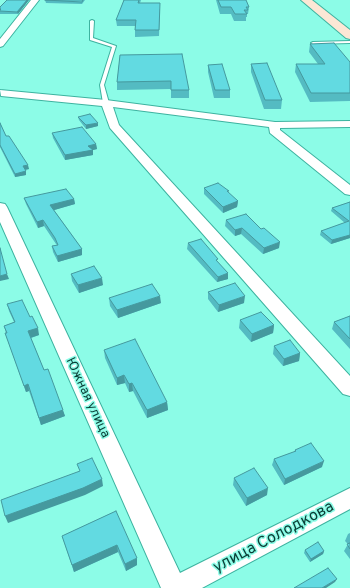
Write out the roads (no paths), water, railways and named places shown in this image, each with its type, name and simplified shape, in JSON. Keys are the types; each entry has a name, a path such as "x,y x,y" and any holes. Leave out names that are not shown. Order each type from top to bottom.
{"street":[{"path":"0,44 35,0"},
{"path":"306,0 350,36"},
{"path":"0,92 106,103 275,125 350,124"},
{"path":"106,103 114,126 350,389"},
{"path":"275,125 274,131 350,191"},
{"name":"Южная улица","path":"0,207 174,588"},
{"name":"улица Солодкова","path":"177,588 350,498"}],"lane":[{"path":"92,21 90,39 114,46 102,85 106,103"},
{"path":"314,43 350,42"}]}
